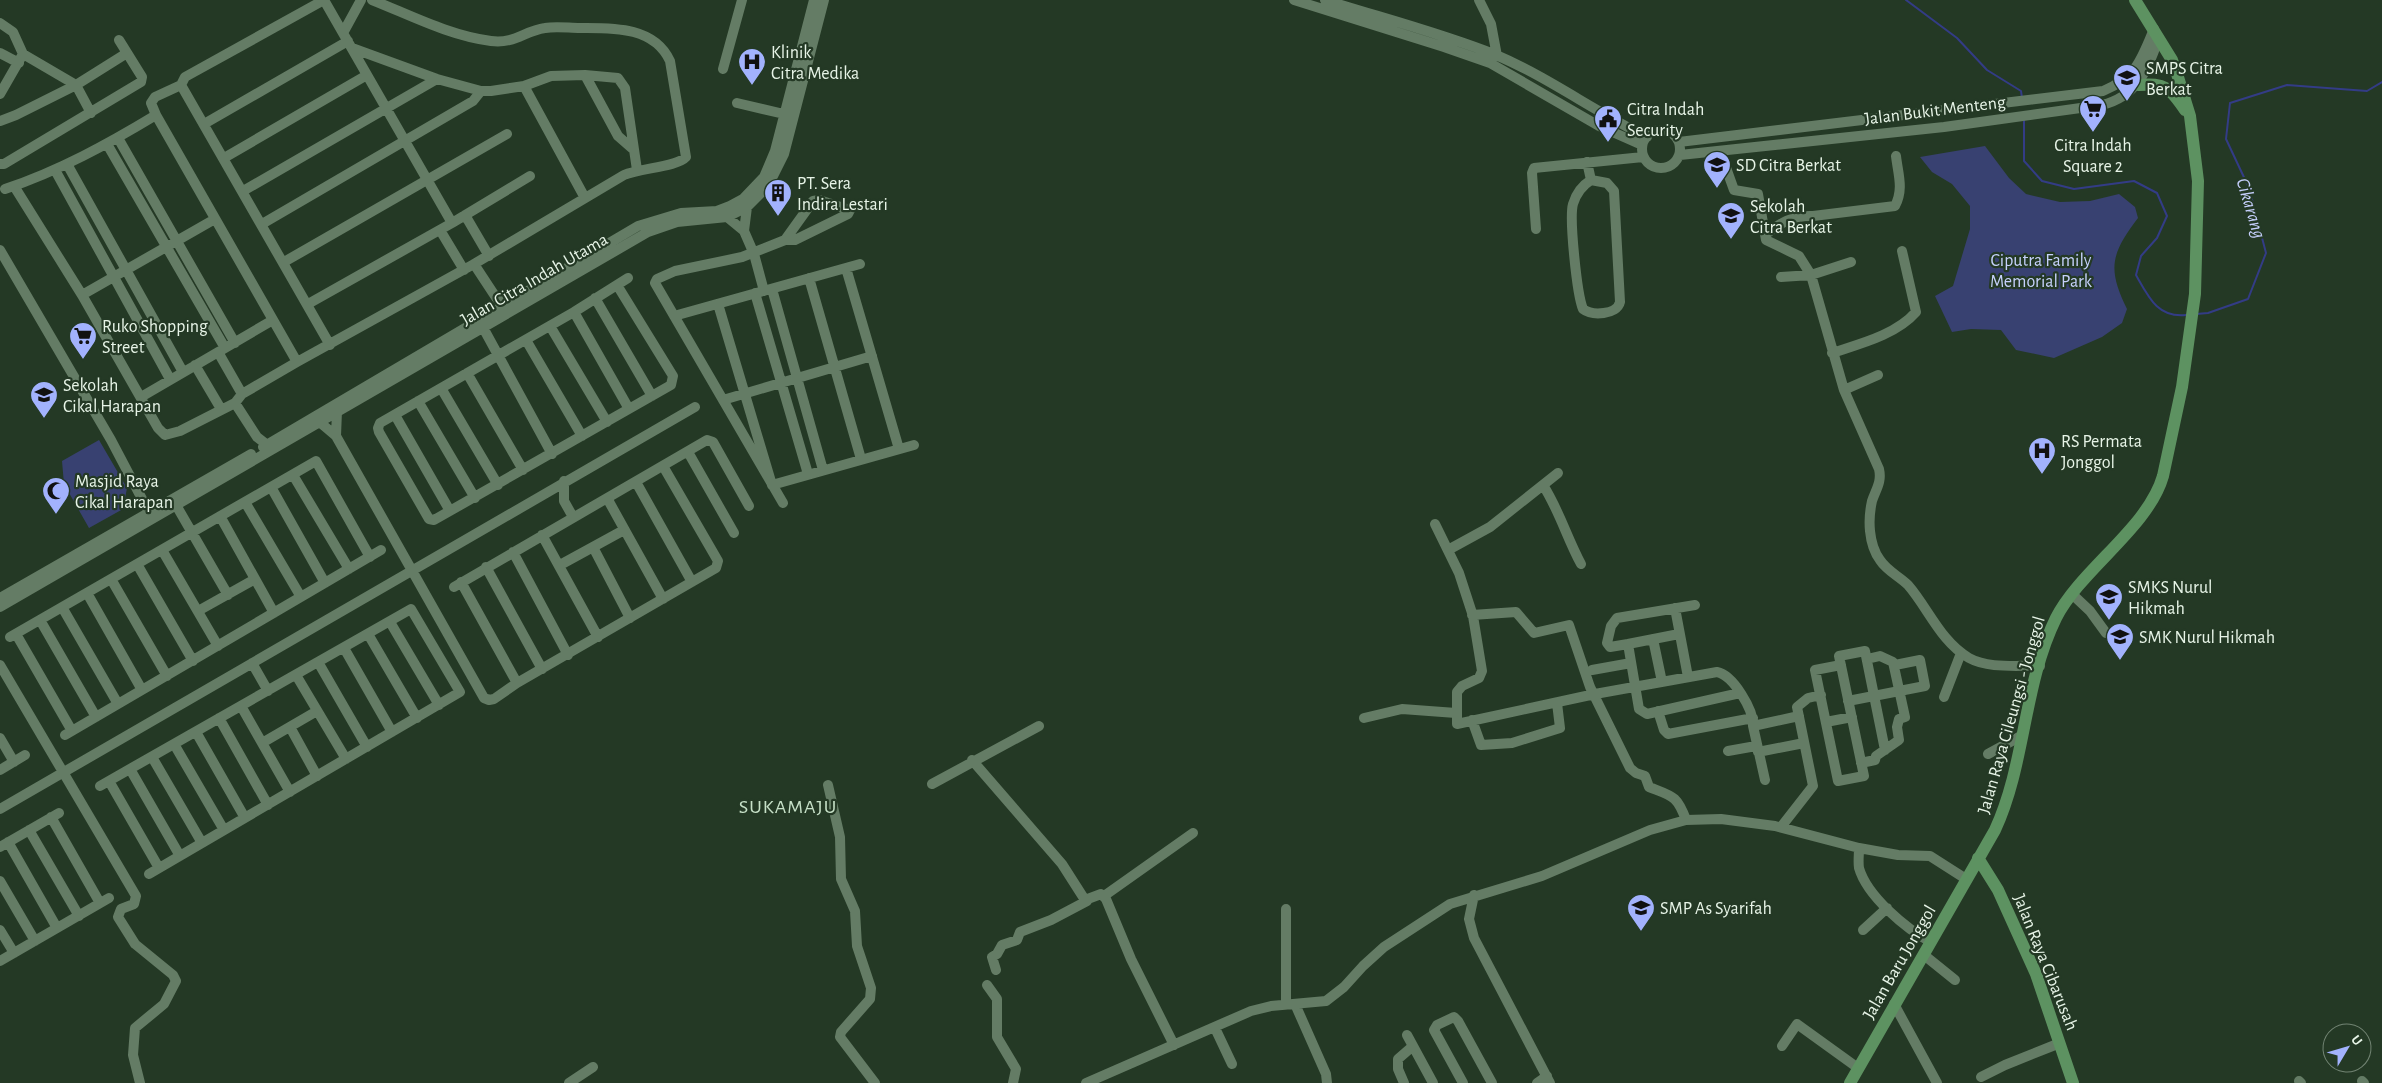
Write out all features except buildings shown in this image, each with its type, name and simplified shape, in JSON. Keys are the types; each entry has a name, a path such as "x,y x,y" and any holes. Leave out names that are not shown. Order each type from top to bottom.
{"main road":[{"name":"Jalan Raya Cileungsi - Jonggol","path":"1978,858 1995,830 2007,802 2021,736 2040,666 2056,619 2073,594 2146,510 2160,486 2182,387 2195,294 2198,181 2190,116 2178,77 2156,34 2135,0"},
{"path":"2138,85 2159,84 2168,88 2190,116"},
{"name":"Jalan Baru Jonggol","path":"1850,1083 1978,858"},
{"name":"Jalan Raya Cibarusah","path":"1978,858 1991,875 2036,974 2073,1083"}],"street":[{"path":"298,362 156,115 152,106 153,99 181,84 185,77 324,0 452,223"},
{"path":"204,124 348,41 361,0"},
{"path":"156,115 118,138 56,170 10,188 82,295 158,428 165,435 180,431 235,403 242,394 489,256 585,198 637,170 677,164 686,157 670,61 665,50 654,40 626,30 546,28 510,41 490,41 463,36 372,0"},
{"path":"723,69 742,0"},
{"path":"785,133 784,114 814,0"},
{"name":"Jalan Citra Indah Utama","path":"0,607 151,515 176,506 316,419 480,323 648,232 677,222 727,217 747,207 768,186 824,0"},
{"path":"1294,0 1490,63 1599,126 1644,141"},
{"path":"1325,0 1497,56 1553,85 1644,141"},
{"path":"1479,0 1491,24 1497,56"},
{"path":"0,23 13,32 21,58 1,89"},
{"path":"1679,142 2103,90 2120,83 2142,57 2156,34"},
{"name":"Jalan Bukit Menteng","path":"1644,157 1652,166 1665,168 1676,162 1680,155 1944,127 1980,120 2108,103 2138,85 2150,64 2156,34"},
{"path":"0,164 4,164 91,113 142,80 119,40"},
{"path":"348,41 437,79 482,91 491,92 524,86 551,76 586,75 614,77 622,80 625,88 637,170"},
{"path":"0,52 21,58 76,85 91,113"},
{"path":"0,121 76,85 127,53"},
{"path":"224,158 367,75"},
{"path":"586,75 618,136 634,150"},
{"path":"243,191 437,79"},
{"path":"181,84 330,345"},
{"path":"524,86 585,198"},
{"path":"262,224 406,142 473,100 482,91"},
{"path":"737,103 784,114"},
{"path":"1536,229 1533,170 1536,167 1559,167 1587,162 1644,157 1644,141 1654,132 1662,130 1670,132 1679,142 1680,155"},
{"path":"284,262 507,134"},
{"path":"118,138 235,343"},
{"path":"107,144 167,247 242,394"},
{"path":"1720,151 1734,190 1758,194 1764,235 1768,241 1799,256 1811,275 1844,390 1865,434 1880,475 1879,486 1871,507 1870,532 1874,550 1886,568 1909,587 1958,649 1986,664 2040,666"},
{"path":"552,454 480,323 499,304 638,226 681,213 717,211 736,203 756,187 779,153"},
{"path":"1764,235 1788,219 1800,215 1813,216 1894,206 1900,196 1901,188 1896,156"},
{"path":"1587,162 1591,180"},
{"path":"67,164 124,270 183,372"},
{"path":"56,170 112,277 170,379"},
{"path":"308,304 440,230 530,176"},
{"path":"1591,180 1607,183 1614,191 1620,302 1614,311 1590,313 1583,309 1579,292 1572,206 1582,188 1591,180"},
{"path":"783,503 655,283 657,279 675,271 754,254 785,240 795,240 848,214 850,210 819,200 813,201 785,240"},
{"path":"744,231 747,207"},
{"path":"465,215 489,256"},
{"path":"727,217 744,231 754,254 764,291 782,383 808,474"},
{"path":"82,295 215,218"},
{"path":"440,230 464,270"},
{"path":"0,250 111,440 151,515"},
{"path":"1832,353 1869,340 1896,327 1916,312 1902,251"},
{"path":"1781,276 1811,275 1851,262"},
{"path":"474,264 499,304"},
{"path":"674,316 860,264"},
{"path":"846,268 899,449"},
{"path":"617,285 673,376 670,385 475,498 434,520 427,517 378,429 380,423 574,312 628,278"},
{"path":"809,278 861,460"},
{"path":"764,291 797,378 823,470"},
{"path":"595,298 652,396"},
{"path":"718,304 772,485"},
{"path":"574,312 629,409"},
{"path":"141,397 273,320"},
{"path":"550,326 607,422"},
{"path":"526,340 582,436"},
{"path":"723,400 872,356"},
{"path":"195,365 221,409"},
{"path":"467,373 523,470"},
{"path":"1844,390 1878,375"},
{"path":"441,388 498,485"},
{"path":"418,402 475,498"},
{"path":"235,403 257,437 270,447"},
{"path":"0,809 411,569 695,407"},
{"path":"335,408 336,436"},
{"path":"395,415 450,511"},
{"path":"316,419 336,436 484,698 489,700 494,699 716,568 719,563 663,466"},
{"path":"0,598 257,455 257,437"},
{"path":"517,684 458,584 707,440 713,442 749,506"},
{"path":"772,485 914,444"},
{"path":"688,452 734,533"},
{"path":"370,557 317,462 13,635 69,733 370,557 381,550"},
{"path":"1448,550 1490,527 1558,473"},
{"path":"293,474 349,569"},
{"path":"564,481 564,501 573,517"},
{"path":"636,482 692,582"},
{"path":"1543,484 1557,508 1581,564"},
{"path":"271,488 325,583"},
{"path":"546,492 564,501"},
{"path":"607,498 663,599"},
{"path":"245,502 301,597"},
{"path":"176,506 228,595"},
{"path":"220,516 274,613"},
{"path":"1436,524 1459,573 1472,615 1481,675 1475,681 1460,688 1457,692 1456,713 1458,724 1595,694 1712,672 1722,673 1727,676 1740,693 1753,722 1757,749 1765,780"},
{"path":"560,565 624,530"},
{"path":"542,535 598,637"},
{"path":"593,547 630,618"},
{"path":"162,550 218,646"},
{"path":"513,552 568,654"},
{"path":"137,564 192,661"},
{"path":"486,567 542,670"},
{"path":"111,579 167,676"},
{"path":"198,612 255,579"},
{"path":"87,593 142,690"},
{"path":"2073,594 2090,611 2106,633"},
{"path":"1678,634 1610,647 1607,643 1611,626 1616,618 1695,604"},
{"path":"62,607 118,704"},
{"path":"1675,608 1678,634 1688,677"},
{"path":"149,874 460,692 413,609 104,784 159,868"},
{"path":"1472,615 1516,612 1534,633 1569,625 1590,687 1630,768 1644,776 1650,787 1664,791 1674,798 1686,820"},
{"path":"40,620 96,717"},
{"path":"390,622 439,705"},
{"path":"368,634 417,718"},
{"path":"1653,639 1662,682"},
{"path":"1628,644 1641,712 1647,714 1658,712 1740,693"},
{"path":"344,648 392,732"},
{"path":"1944,697 1958,649"},
{"path":"1841,665 1816,670 1838,781 1864,776 1848,701 1841,665 1839,656 1866,651 1885,750"},
{"path":"1848,701 1925,686 1920,660 1895,665 1880,656 1867,659"},
{"path":"318,662 367,747"},
{"path":"252,663 268,691"},
{"path":"1592,670 1631,663"},
{"path":"0,665 136,896 134,904 121,909 118,917 135,944 173,975 176,981 164,1004 135,1028 133,1055 140,1083"},
{"path":"1861,763 1875,760 1876,756 1899,740 1897,727 1899,719 1905,717 1895,665"},
{"path":"296,675 346,760"},
{"path":"1780,827 1813,786 1798,707 1808,698 1820,695"},
{"path":"1472,720 1481,745 1512,742 1560,728 1557,703"},
{"path":"241,706 290,792"},
{"path":"1364,718 1402,709 1456,713"},
{"path":"262,743 317,711"},
{"path":"1658,712 1664,730 1668,734 1799,716"},
{"path":"1826,722 1852,717"},
{"path":"220,718 268,805"},
{"path":"932,784 972,760 1039,726"},
{"path":"290,727 318,776"},
{"path":"196,732 245,818"},
{"path":"1988,754 2021,736"},
{"path":"0,738 14,762"},
{"path":"1728,752 1804,743"},
{"path":"174,744 224,830"},
{"path":"0,770 25,755"},
{"path":"152,757 202,843"},
{"path":"972,760 1062,864 1087,901"},
{"path":"130,769 180,856"},
{"path":"828,785 840,837 841,879 855,911 857,946 870,988 870,999 841,1032 840,1037 875,1083"},
{"path":"0,961 35,941 58,928 79,916 105,901 55,815 4,844 58,928"},
{"path":"1086,1083 1252,1011 1320,1003 1332,998 1384,947 1450,904 1542,876 1650,830 1686,820 1721,819 1780,827 1859,848 1898,855 1930,856 1966,879"},
{"path":"29,830 79,916"},
{"path":"996,970 992,956 997,954 1002,946 1017,940 1019,932 1051,920 1100,894 1104,896 1193,833"},
{"path":"1859,848 1859,866 1863,876 1887,908 1907,928 1931,942"},
{"path":"0,881 35,941"},
{"path":"1104,896 1174,1046"},
{"path":"1474,896 1469,919 1474,938 1549,1080 1537,1083"},
{"path":"1863,930 1887,908"},
{"path":"1286,909 1291,1005 1326,1074 1327,1083"},
{"path":"0,930 14,953"},
{"path":"1924,955 1955,980"},
{"path":"987,985 997,1000 997,1037 1016,1069 1013,1083"},
{"path":"1894,1004 1937,1083"},
{"path":"1463,1083 1434,1030 1437,1025 1454,1017 1492,1083"},
{"path":"1782,1046 1797,1024 1858,1068"},
{"path":"1215,1028 1232,1064"},
{"path":"1406,1036 1433,1083"},
{"path":"1981,1077 2005,1065 2060,1043"},
{"path":"1404,1083 1398,1069 1398,1059 1413,1046"},
{"path":"569,1083 593,1067"}],"green space":[{"name":"Ciputra Family Memorial Park","path":"1985,146 2009,178 2026,194 2060,202 2090,201 2119,194 2135,207 2138,218 2122,242 2115,262 2116,283 2127,309 2122,323 2102,337 2054,358 2016,350 2001,330 1971,329 1952,332 1935,296 1953,286 1970,229 1970,206 1952,184 1932,172 1920,157"},
{"path":"99,440 127,488 123,509 89,528 64,484 62,461"}],"waterway":[{"name":"Cikarang","path":"1906,0 1957,38 1987,70 2021,91 2022,98"},
{"name":"Cikarang","path":"2196,314 2208,313 2248,299 2266,253 2249,188 2226,139 2230,103 2287,85 2367,91 2382,82"},
{"name":"Cikarang","path":"2024,120 2024,161 2042,181 2074,189 2134,181 2157,193 2167,216 2157,238 2141,256 2136,275 2150,299 2161,310 2176,315 2186,315"}],"place":[{"name":"Klinik Citra Medika","path":"752,86"},
{"name":"SMPS Citra Berkat","path":"2127,102"},
{"name":"Citra Indah Square 2","path":"2093,133"},
{"name":"Citra Indah Security","path":"1608,143"},
{"name":"SD Citra Berkat","path":"1717,189"},
{"name":"PT. Sera Indira Lestari","path":"778,217"},
{"name":"Sekolah Citra Berkat","path":"1731,240"},
{"name":"Ruko Shopping Street","path":"83,360"},
{"name":"Sekolah Cikal Harapan","path":"44,419"},
{"name":"RS Permata Jonggol","path":"2042,475"},
{"name":"Masjid Raya Cikal Harapan","path":"56,515"},
{"name":"SMKS Nurul Hikmah","path":"2109,621"},
{"name":"SMK Nurul Hikmah","path":"2120,661"},
{"name":"SMP As Syarifah","path":"1641,932"}],"district":[{"name":"SUKAMAJU","path":"788,806"}]}
